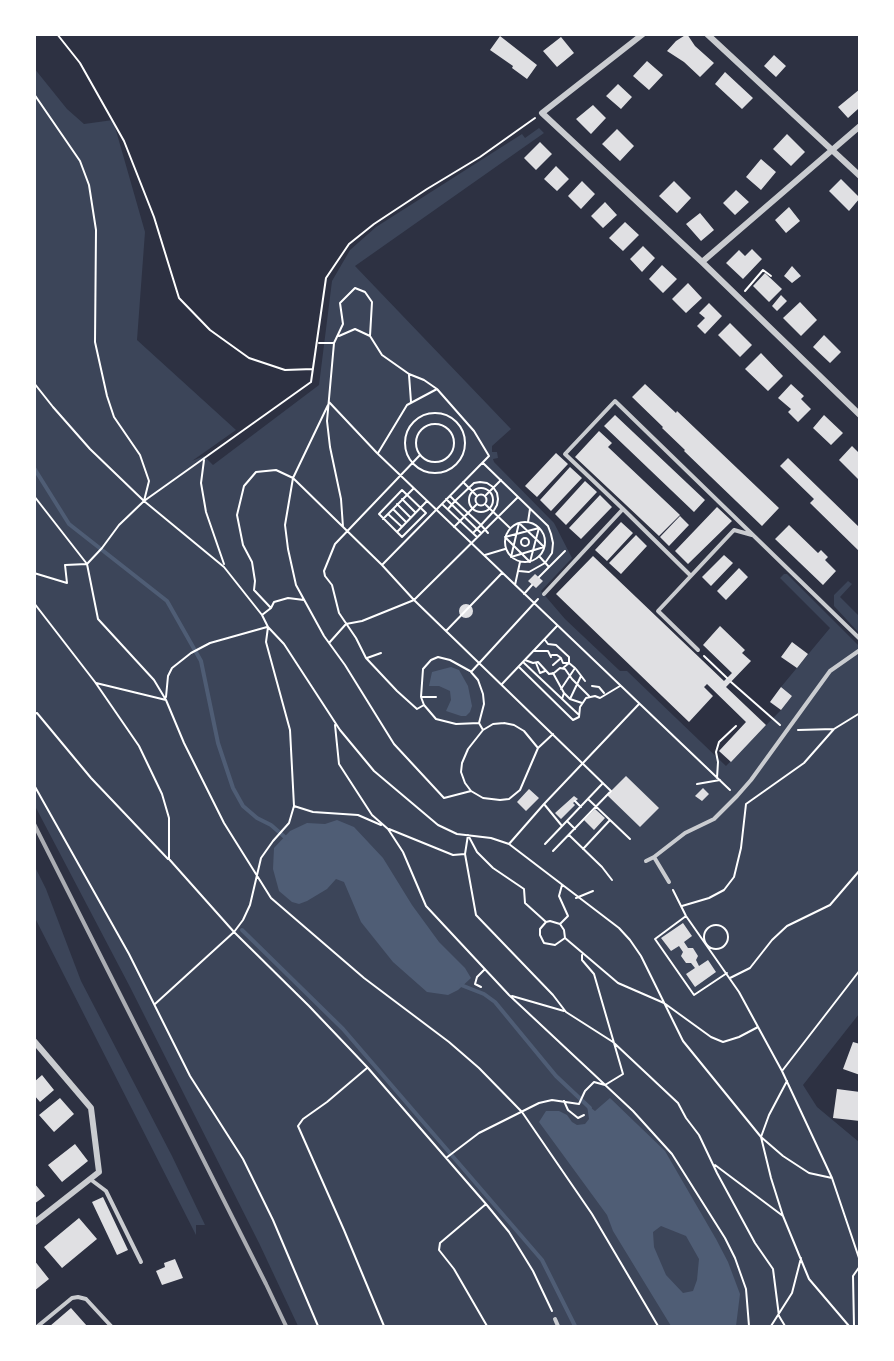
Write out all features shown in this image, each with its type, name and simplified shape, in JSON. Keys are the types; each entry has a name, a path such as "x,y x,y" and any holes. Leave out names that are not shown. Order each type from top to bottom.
{"street":[{"path":"643,34 542,113 702,262 860,415"},
{"path":"707,34 860,176"},
{"path":"702,262 860,126"},
{"path":"34,1041 91,1108 99,1172 34,1223"}],"lane":[{"path":"690,575 565,454 615,401 860,639"},
{"path":"543,594 623,510"},
{"path":"698,650 658,611 734,530 752,535"},
{"path":"646,861 685,833 714,819 737,796 830,671 860,650"},
{"path":"654,857 669,882"},
{"path":"90,1179 106,1191 141,1262"},
{"path":"38,1326 72,1298 78,1297 86,1299 111,1326"},
{"path":"555,1319 558,1326"}],"path":[{"path":"57,34 80,63 124,141 154,217 179,298 210,330 249,358 285,370 313,369"},
{"path":"34,94 80,161 89,185 96,231 95,342 114,417 140,455 149,481 144,501"},
{"path":"34,573 67,583 65,565 87,564 95,557 118,525 144,501 311,382 326,278 349,244 374,224 480,157 542,113"},
{"path":"739,298 763,270 771,276"},
{"path":"344,527 327,421 334,343 343,324 340,303 355,288 365,292 372,302 370,336"},
{"path":"339,336 355,329 370,336 382,355 409,374 437,389 474,431 489,456 382,566"},
{"path":"318,343 334,343"},
{"path":"409,374 411,402"},
{"path":"34,382 90,448 144,501 224,567 262,615 268,627 284,644 357,752 438,825 457,834 491,838 509,844 576,898 619,928 645,962 690,1050 761,1137 783,1156 809,1173 832,1178"},
{"path":"377,453 403,410 411,402 437,389"},
{"path":"329,402 436,510 737,796"},
{"path":"329,402 293,478 285,525 296,585 329,643 394,744 444,798 471,791"},
{"path":"433,412 455,420 464,433 465,442 463,453 456,464 444,472 436,473 428,472 413,464 408,457 404,443 412,422 424,414 433,412"},
{"path":"435,423 442,424 451,432 454,438 452,451 444,460 431,461 420,455 416,444 423,427 435,423"},
{"path":"420,455 335,544 324,571 332,585 339,613 366,658 417,709 424,705"},
{"path":"204,460 201,483 206,512 224,567"},
{"path":"483,463 548,526 554,543 552,552 545,563 529,572 519,572"},
{"path":"271,608 254,590 252,562 243,545 237,516 244,486 256,472 276,470 293,478 414,600 611,791 553,851"},
{"path":"485,496 501,480"},
{"path":"454,527 477,504 477,496 463,482"},
{"path":"448,509 474,483 487,483 493,487 497,493 497,506 473,533"},
{"path":"383,519 414,488"},
{"path":"480,488 489,491 493,500 490,509 481,512 472,509 468,495 480,488"},
{"path":"402,490 407,495 426,513 402,537 379,514 402,490"},
{"path":"477,496 481,494 485,496"},
{"path":"34,496 87,564 98,619 142,666 166,700 184,743 224,823 271,898 314,936 449,1042 479,1068 522,1112 592,1214 658,1326"},
{"path":"450,496 489,533"},
{"path":"485,496 487,500 485,504"},
{"path":"329,643 346,624 362,621 414,600 518,497"},
{"path":"402,500 416,513"},
{"path":"446,500 481,533"},
{"path":"397,532 427,501"},
{"path":"398,504 411,518"},
{"path":"442,504 477,538"},
{"path":"477,504 481,506 485,504"},
{"path":"485,504 510,528"},
{"path":"512,504 515,507"},
{"path":"393,509 407,522"},
{"path":"528,522 531,509"},
{"path":"505,510 508,513"},
{"path":"454,515 458,511"},
{"path":"388,514 402,527"},
{"path":"528,522 539,528 544,537 544,547 539,556 530,562 520,562 511,557 505,549 505,537 510,528 519,523 528,522"},
{"path":"467,527 471,523"},
{"path":"491,523 495,527"},
{"path":"519,523 544,547"},
{"path":"511,557 519,523"},
{"path":"505,537 539,528"},
{"path":"530,562 539,528"},
{"path":"522,532 521,545 534,545"},
{"path":"544,537 550,534"},
{"path":"505,537 530,562"},
{"path":"515,540 527,540 527,552"},
{"path":"511,557 544,547"},
{"path":"484,555 505,549"},
{"path":"539,578 565,551"},
{"path":"539,556 549,567"},
{"path":"515,585 520,562"},
{"path":"446,631 502,573"},
{"path":"524,594 532,585"},
{"path":"262,615 271,608 274,602 288,598 305,601"},
{"path":"34,603 95,682 139,746 162,794 169,818 169,859"},
{"path":"471,672 534,603"},
{"path":"502,684 557,626"},
{"path":"166,700 168,676 172,668 191,653 205,645 268,627"},
{"path":"154,1004 234,932 243,920 250,905 261,858 289,823 294,806 290,730 266,642 268,627"},
{"path":"544,639 548,644 556,645 565,653 569,657 569,663"},
{"path":"698,650 727,678"},
{"path":"533,651 548,651 551,656 557,655 563,663 569,663 581,673 585,681"},
{"path":"366,658 381,653"},
{"path":"479,723 447,723 436,719 424,705 421,697 423,669 430,660 438,657 450,660 471,672 477,680 484,704 479,723 483,730"},
{"path":"553,665 561,658"},
{"path":"524,661 538,662 549,674 569,663"},
{"path":"524,661 578,714"},
{"path":"536,662 538,673"},
{"path":"519,667 573,720 579,717 582,703 589,696"},
{"path":"563,668 589,696 600,698 604,693 620,686"},
{"path":"561,689 575,668"},
{"path":"538,673 545,671"},
{"path":"553,673 564,693 570,699 582,703"},
{"path":"570,699 581,676"},
{"path":"95,682 166,700"},
{"path":"731,682 786,731 834,729"},
{"path":"592,686 599,687 604,693"},
{"path":"562,699 564,693"},
{"path":"421,697 436,697"},
{"path":"509,844 543,804 639,704"},
{"path":"682,906 709,898 724,890 734,877 741,848 746,804 804,763 834,729 860,713"},
{"path":"34,714 37,714 91,778 169,859 234,932 368,1068 486,1204 509,1232 533,1271 555,1319"},
{"path":"335,722 339,764 372,815 388,829 403,852 426,906 509,995 665,1145 725,1238 743,1278 749,1326"},
{"path":"538,748 524,731 513,725 493,724 483,730 468,749 461,772 471,791 483,798 500,801 509,799 520,790 538,748 554,734"},
{"path":"718,779 716,752 719,742 736,726"},
{"path":"697,784 718,779"},
{"path":"545,843 603,783"},
{"path":"34,784 129,954 190,1076 243,1159 273,1220 318,1326"},
{"path":"588,799 630,839"},
{"path":"575,801 581,807"},
{"path":"543,804 562,826"},
{"path":"294,806 324,813 337,812 358,816 445,853 465,854"},
{"path":"584,849 610,820"},
{"path":"567,821 575,829"},
{"path":"468,835 465,854 476,915 553,995 566,1012"},
{"path":"468,835 477,852 493,868 524,890 525,903 546,922"},
{"path":"569,835 612,880"},
{"path":"730,978 750,968 772,940 787,926 830,905 860,870"},
{"path":"669,882 687,916 730,978 782,1071 832,1178 860,1261"},
{"path":"560,924 568,916 559,896 562,885"},
{"path":"576,898 593,891"},
{"path":"687,916 655,939 694,995 727,973"},
{"path":"565,938 555,945 544,943 540,929 546,922 560,924 565,938 618,982 664,1003 711,1037 723,1042 740,1038 759,1027"},
{"path":"715,924 727,930 728,942 723,947 717,950 706,944 705,932 709,927 715,924"},
{"path":"446,1158 479,1133 539,1103 552,1100 579,1104 585,1091 594,1082 605,1085 623,1074 594,974 582,960 582,954"},
{"path":"481,987 475,984 477,977 485,969"},
{"path":"782,1071 860,970"},
{"path":"509,995 566,1012 612,1042 678,1102 686,1118 699,1135 712,1164 755,1243 773,1269 779,1316 785,1326"},
{"path":"368,1068 303,1119 298,1126 384,1326"},
{"path":"787,1081 769,1115 761,1137 771,1178 783,1216 809,1279 849,1326"},
{"path":"564,1101 568,1110 578,1118 584,1115"},
{"path":"712,1164 783,1216"},
{"path":"486,1204 440,1243 439,1251 454,1269 487,1326"},
{"path":"771,1326 792,1293 801,1258"},
{"path":"854,1326 853,1276 860,1266"}],"shaded area":[{"path":"34,68 67,109 84,124 113,120 145,232 137,340 236,430 192,461 204,456 213,465 319,385 332,281 350,250 376,227 522,134 525,138 539,128 544,133 355,266 511,429 492,446 492,452 497,452 498,458 493,459 494,462 554,523 572,558 541,591 565,619 620,671 627,671 726,766 792,696 781,687 830,628 780,578 784,574 787,574 859,646 859,1014 803,1085 817,1107 859,1142 859,1326 298,1326 259,1243 130,987 35,806"},
{"path":"848,581 852,584 840,597 859,616 859,633 834,606 834,595"},
{"path":"451,667 459,670 468,686 472,706 466,716 446,711 451,700 450,691 439,686 429,686 432,672"},
{"path":"337,820 354,827 383,858 412,905 439,942 465,968 471,978 458,990 448,995 427,992 393,962 361,922 344,882 336,879 327,889 299,904 292,902 279,891 273,869 274,848 290,831 307,823 325,824"},
{"path":"34,865 46,889 81,981 172,1156 205,1225 196,1225 196,1235 35,918"},
{"path":"610,1098 665,1151 728,1262 740,1294 736,1326 671,1326 613,1231 607,1215 539,1122 546,1111 559,1111 577,1125 585,1124 589,1119 587,1105 595,1111","holes":["661,1226 686,1236 699,1259 697,1280 693,1291 683,1293 666,1275 654,1247 653,1232"]}],"building":[{"path":"687,34 695,46 714,63 700,77 684,62 667,51"},
{"path":"500,36 537,65 527,79 490,50"},
{"path":"561,37 574,53 557,67 543,51"},
{"path":"774,55 786,66 776,77 764,66"},
{"path":"647,61 663,75 649,90 633,76"},
{"path":"725,72 753,98 742,109 715,84"},
{"path":"618,84 632,97 621,109 606,96"},
{"path":"860,89 860,111 858,109 848,118 838,107"},
{"path":"593,105 606,118 591,134 576,119"},
{"path":"617,129 634,146 620,161 602,144"},
{"path":"787,134 805,152 791,166 773,149"},
{"path":"540,142 552,154 536,170 524,158"},
{"path":"761,159 776,172 761,190 746,177"},
{"path":"556,166 569,179 557,191 544,179"},
{"path":"841,179 860,198 849,211 829,191"},
{"path":"582,181 595,194 581,209 568,196"},
{"path":"674,181 691,198 677,213 659,196"},
{"path":"736,190 749,202 735,215 723,203"},
{"path":"605,202 617,215 603,228 591,216"},
{"path":"789,207 800,221 786,233 775,220"},
{"path":"700,213 714,230 701,241 686,224"},
{"path":"625,222 639,235 623,251 609,238"},
{"path":"643,246 655,258 642,272 630,259"},
{"path":"752,249 762,259 743,279 726,263 739,250 745,256"},
{"path":"662,265 677,279 663,293 649,279"},
{"path":"792,266 801,276 792,283 784,276"},
{"path":"765,273 782,289 769,302 753,286"},
{"path":"688,283 702,298 686,313 672,299"},
{"path":"781,295 787,301 777,311 772,306"},
{"path":"800,302 817,320 801,336 783,318"},
{"path":"709,303 722,316 705,334 697,326 705,318 699,313"},
{"path":"730,323 752,345 740,357 718,335"},
{"path":"824,335 841,352 830,363 813,347"},
{"path":"761,353 783,376 768,391 745,369"},
{"path":"645,384 676,413 677,411 779,508 762,526 632,397"},
{"path":"791,384 804,396 801,399 811,409 798,422 788,412 791,409 778,398"},
{"path":"615,415 705,500 694,512 604,426"},
{"path":"824,415 843,433 831,445 813,428"},
{"path":"599,431 612,443 608,447 680,515 659,536 575,457"},
{"path":"852,446 860,454 860,481 839,460"},
{"path":"556,453 568,464 537,497 525,486"},
{"path":"788,458 860,528 860,552 810,503 814,499 780,466"},
{"path":"570,467 582,478 551,511 540,500"},
{"path":"585,481 597,492 566,525 555,514"},
{"path":"600,495 612,507 581,539 569,528"},
{"path":"717,507 732,521 688,564 675,551"},
{"path":"680,516 689,525 669,546 660,537"},
{"path":"621,522 633,533 607,561 595,550"},
{"path":"789,525 818,553 821,550 828,557 825,560 836,571 823,585 775,539"},
{"path":"636,535 647,546 621,574 609,563"},
{"path":"724,555 733,563 711,586 702,577"},
{"path":"593,556 724,681 732,673 703,645 720,626 745,650 742,653 751,661 726,687 766,725 731,762 719,751 746,722 707,684 704,687 713,696 689,722 556,594"},
{"path":"739,568 748,577 726,600 717,591"},
{"path":"535,574 543,581 536,588 528,581"},
{"path":"463,604 469,604 473,611 469,618 463,618 459,614 459,608"},
{"path":"792,642 808,654 797,668 781,657"},
{"path":"781,687 792,696 781,710 770,702"},
{"path":"626,776 659,808 640,827 607,795"},
{"path":"703,788 709,794 702,801 695,796"},
{"path":"529,789 539,798 526,811 517,802"},
{"path":"574,796 578,799 573,803 575,805 561,819 555,813"},
{"path":"595,809 605,818 594,830 584,820"},
{"path":"683,923 692,936 684,942 688,948 693,948 698,956 696,960 699,966 708,960 716,972 695,987 686,974 695,968 691,963 686,963 681,956 683,952 679,946 671,951 661,938"},
{"path":"853,1042 860,1044 860,1075 843,1069"},
{"path":"42,1075 54,1090 40,1102 34,1095 34,1082"},
{"path":"837,1089 860,1092 860,1121 833,1118"},
{"path":"60,1098 74,1114 54,1132 39,1115"},
{"path":"75,1144 88,1161 62,1182 48,1165"},
{"path":"34,1183 45,1196 34,1204"},
{"path":"103,1197 128,1250 117,1255 92,1202"},
{"path":"79,1218 97,1239 62,1268 44,1247"},
{"path":"175,1259 183,1278 162,1285 156,1271 165,1267 164,1263"},
{"path":"34,1260 49,1279 34,1291"},
{"path":"71,1308 87,1326 50,1326"}],"waterway":[{"path":"34,468 69,524 167,601 201,661 218,743 233,788 243,806 287,839"},
{"path":"242,930 343,1029 542,1260 575,1326"},
{"path":"461,985 484,994 495,1002 556,1076 590,1108"}],"railway":[{"path":"34,824 286,1326"}]}
